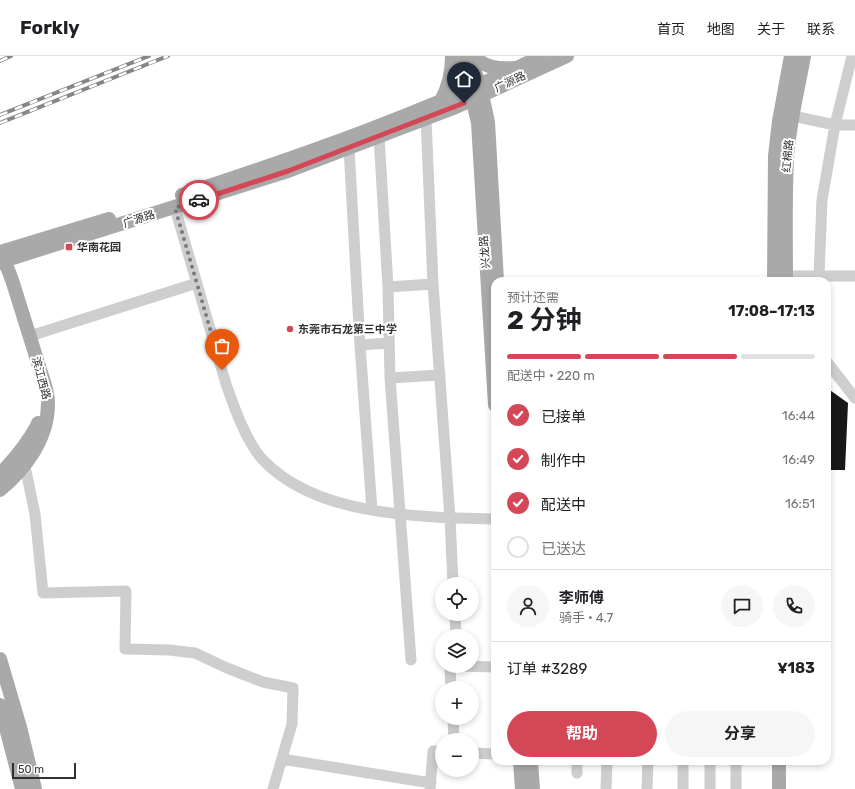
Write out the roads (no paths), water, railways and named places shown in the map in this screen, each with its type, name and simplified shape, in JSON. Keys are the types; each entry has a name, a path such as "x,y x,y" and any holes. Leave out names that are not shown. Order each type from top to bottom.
{"main road":[{"path":"441,101 450,79 452,56"},
{"path":"457,56 476,92"},
{"path":"468,56 483,122"},
{"path":"474,56 477,60 489,66 501,69 518,67"},
{"name":"广源路","path":"1,261 175,208 288,171 349,148 426,118 476,92 518,67 542,56"},
{"name":"广源路","path":"1,261 135,210 285,161 441,101 476,92 567,56"},
{"name":"红棉路","path":"780,258 774,204 775,156 791,56"},
{"name":"红棉路","path":"780,258 787,165 793,116 804,56"},
{"name":"兴龙路","path":"483,122 497,277"},
{"name":"兴龙路","path":"483,122 491,311"},
{"path":"780,258 780,277"},
{"name":"滨江西路","path":"0,490 29,460 36,448 46,428 49,403 12,280 1,261"},
{"name":"滨江西路","path":"0,474 28,441 37,426 40,404 35,381 5,283 1,261"},
{"path":"0,659 20,727 35,789"},
{"path":"0,705 22,789"},
{"path":"520,765 522,789"},
{"path":"531,765 533,789"},
{"path":"769,765 770,789"},
{"path":"779,765 779,789"}],"street":[{"path":"819,276 822,200 835,125 852,56"},
{"path":"793,116 835,125 855,125"},
{"path":"426,118 433,284 450,518 453,577"},
{"path":"379,136 388,287 390,378 411,660"},
{"path":"349,148 360,346 372,510"},
{"path":"175,208 226,384 250,440 263,460 280,475 308,491 337,502 372,510 400,514 450,518 491,519"},
{"path":"806,277 855,276"},
{"path":"30,336 197,283"},
{"path":"388,287 433,284"},
{"path":"360,346 389,343"},
{"path":"831,367 855,398"},
{"path":"390,378 440,375"},
{"path":"26,471 35,514 43,593 126,591 124,649 169,650 196,653 227,668 263,682 293,688 292,724 273,789"},
{"path":"479,667 491,667"},
{"path":"282,759 431,786 433,751 435,751"},
{"path":"479,753 491,754"},
{"path":"576,772 577,765"},
{"path":"606,789 607,765"},
{"path":"647,789 648,765"},
{"path":"683,765 683,789"},
{"path":"710,765 710,789"},
{"path":"736,765 736,789"}],"railway":[{"path":"0,61 11,56"},
{"path":"0,115 149,56"},
{"path":"0,123 168,56"}],"place":[{"name":"华南花园","path":"69,247"},
{"name":"东莞市石龙第三中学","path":"290,329"}]}
